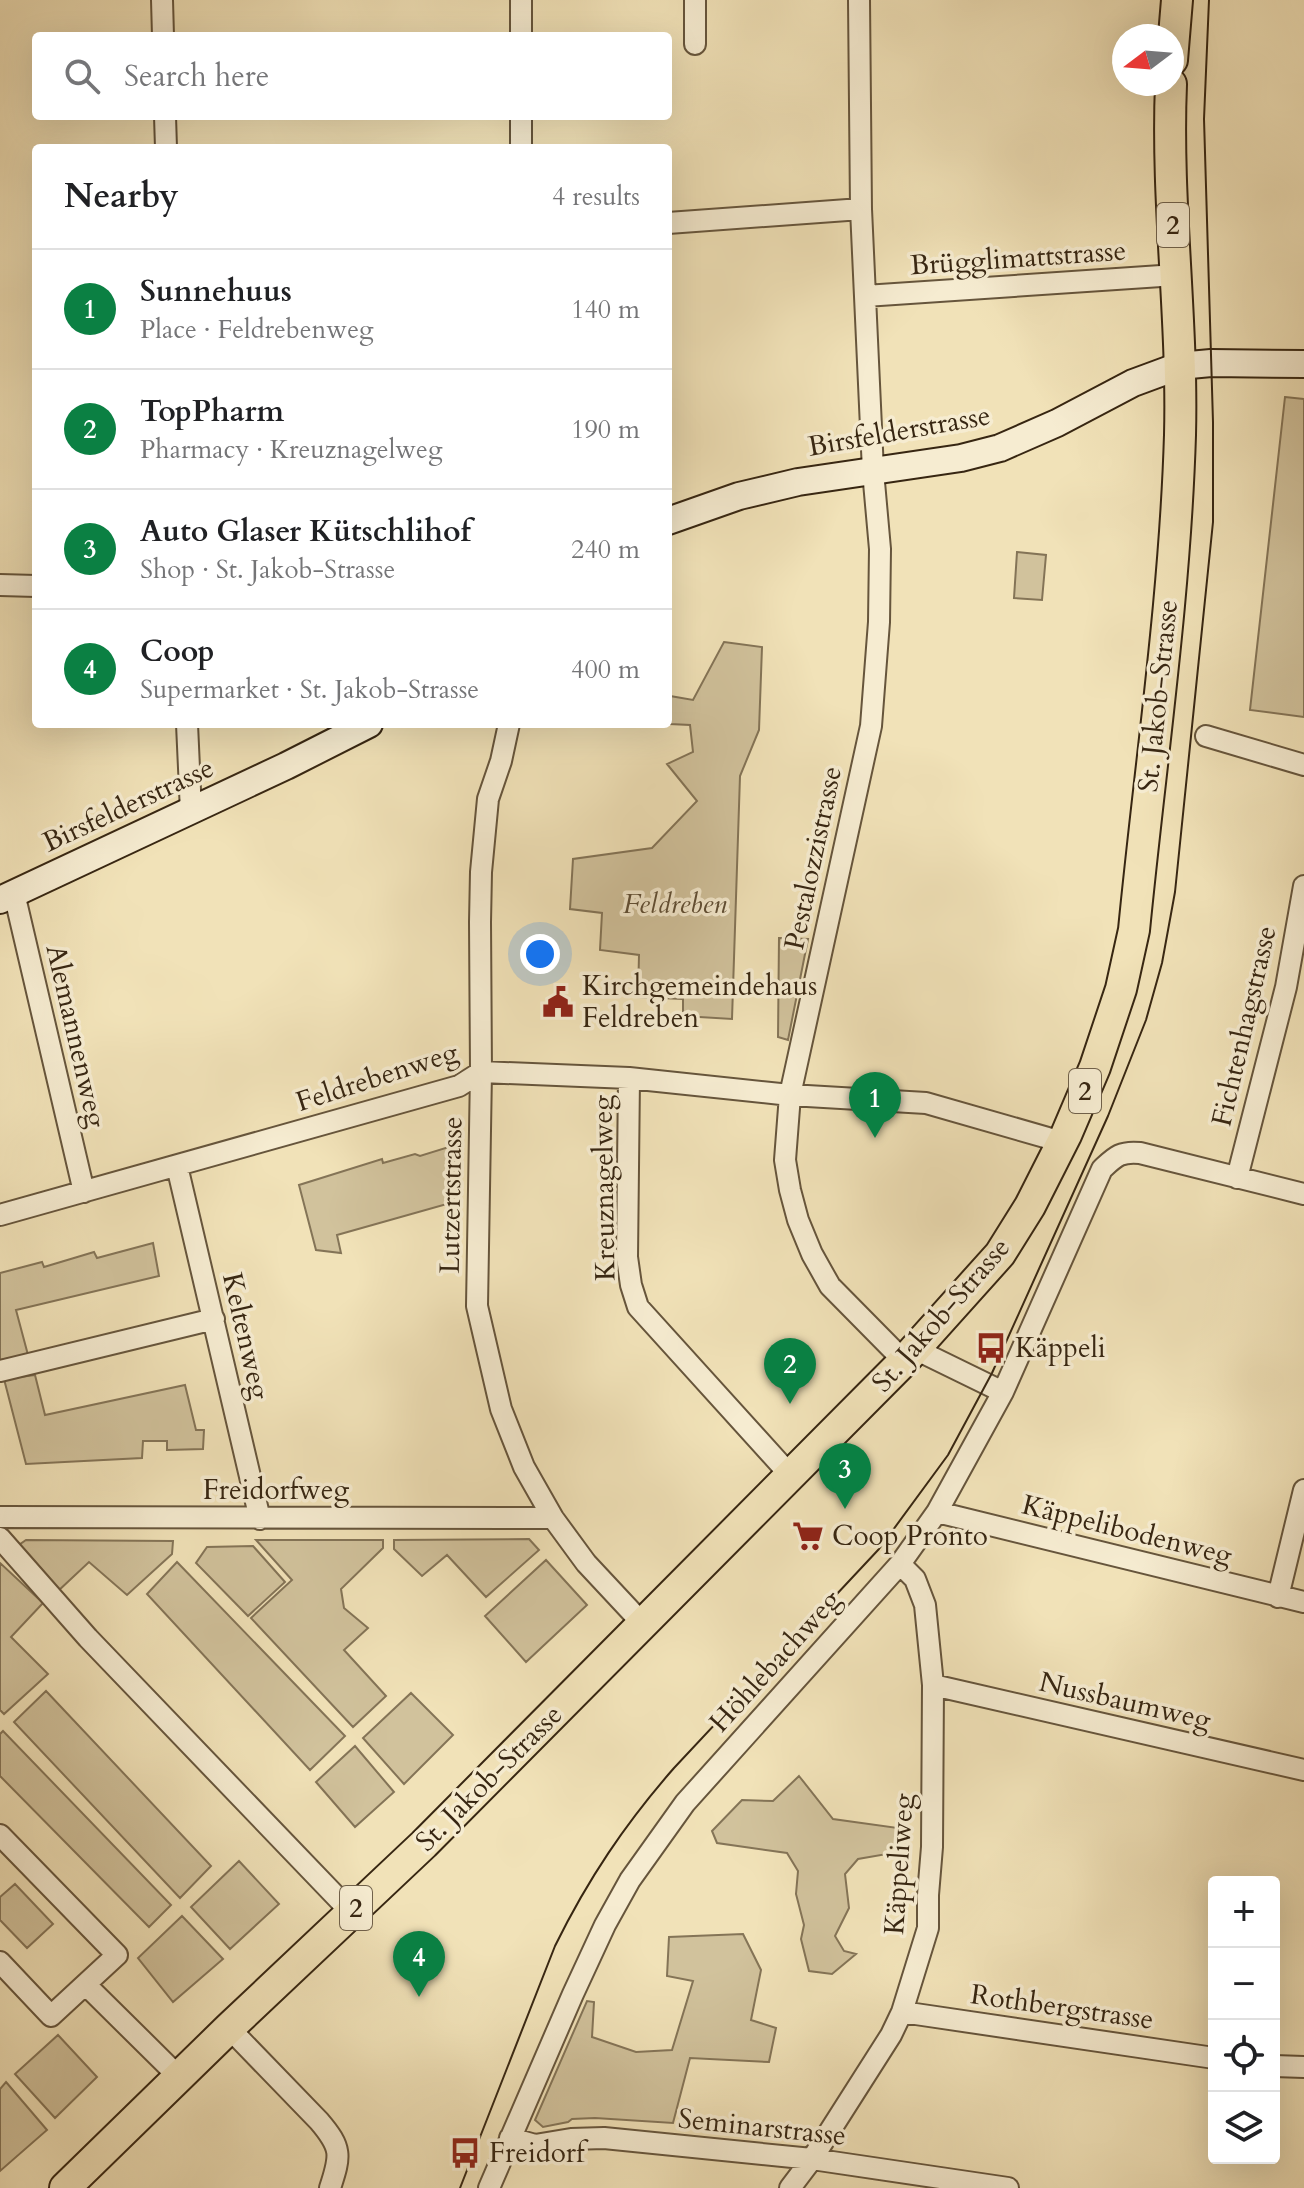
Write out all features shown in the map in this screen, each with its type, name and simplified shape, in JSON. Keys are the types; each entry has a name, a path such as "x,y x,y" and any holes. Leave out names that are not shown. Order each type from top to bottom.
{"main road":[{"path":"1175,24 1177,0"},
{"name":"St. Jakob-Strasse","path":"65,2188 424,1844 791,1476 909,1355 1000,1254 1030,1206 1095,1067 1121,989 1134,930 1176,526 1180,432 1171,96"},
{"name":"Birsfelderstrasse","path":"672,520 739,496 798,482 961,458 1000,448 1057,423 1133,383 1179,366 1211,363 1304,364"},
{"name":"Birsfelderstrasse","path":"7,897 191,812 362,728"}],"street":[{"path":"162,0 163,32"},
{"path":"521,0 521,32"},
{"path":"695,0 695,44"},
{"name":"Pestalozzistrasse","path":"859,0 861,209 873,471 880,549 879,622 871,726 790,1095 785,1160 794,1205 812,1254 830,1286 909,1355 1003,1392"},
{"path":"165,120 166,144"},
{"path":"521,120 521,144"},
{"path":"672,223 861,209"},
{"name":"Brügglimattstrasse","path":"865,296 1176,275"},
{"path":"0,585 32,586"},
{"path":"187,728 191,812"},
{"name":"Lutzertstrasse","path":"508,728 488,799 481,872 477,1306 501,1409 524,1467 553,1518 586,1563 642,1623"},
{"path":"1206,736 1304,765"},
{"name":"Fichtenhagstrasse","path":"1237,1178 1286,987 1304,886"},
{"name":"Alemannenweg","path":"7,897 84,1192"},
{"name":"Feldrebenweg","path":"0,1215 459,1086 481,1072 629,1078 790,1095 926,1103 1062,1142"},
{"name":"Kreuznagelweg","path":"629,1078 627,1257 638,1307 791,1476"},
{"name":"Höhlebachweg","path":"489,2188 605,1925 630,1880 685,1803 900,1564 937,1512 1003,1392 1102,1169 1126,1152 1237,1178"},
{"name":"Keltenweg","path":"177,1166 260,1519"},
{"path":"1237,1178 1304,1194"},
{"path":"0,1371 214,1319"},
{"path":"1278,1597 1304,1490"},
{"name":"Käppelibodenweg","path":"937,1512 1304,1602"},
{"name":"Freidorfweg","path":"0,1517 553,1518"},
{"path":"0,1538 88,1638 351,1912"},
{"name":"Käppeliweg","path":"790,2188 891,2035 902,2012 928,1928 933,1685 925,1605 915,1579 900,1564"},
{"name":"Nussbaumweg","path":"933,1685 1304,1770"},
{"path":"0,1835 117,1955 51,2016 0,1962"},
{"path":"86,1985 179,2077"},
{"name":"Rothbergstrasse","path":"902,2012 1208,2057"},
{"path":"229,2028 333,2137 339,2159 330,2188"},
{"path":"1280,2066 1304,2067"},
{"name":"Seminarstrasse","path":"510,2138 535,2145 604,2138 812,2159 1008,2188"}],"green space":[{"path":"1285,397 1304,399 1304,717 1250,710"},
{"path":"1017,552 1046,555 1042,600 1014,598"},
{"name":"Feldreben","path":"724,642 762,647 759,730 740,776 732,1019 683,1016 683,999 638,997 639,955 600,950 602,913 570,909 573,859 652,848 697,801 667,764 693,752 690,725 672,724 672,696 693,700"},
{"path":"779,938 808,939 788,1040 778,1037"},
{"path":"455,1145 454,1202 337,1235 341,1253 316,1250 299,1185 382,1159 383,1163 415,1154 420,1156"},
{"path":"153,1243 159,1276 16,1310 28,1355 0,1360 0,1273 42,1262 44,1267 94,1252 97,1258"},
{"path":"35,1375 45,1415 185,1385 196,1430 204,1430 203,1449 167,1450 167,1441 143,1441 142,1458 26,1464 4,1379"},
{"path":"529,1539 539,1550 486,1597 447,1555 422,1576 394,1549 394,1540"},
{"path":"26,1540 173,1541 172,1554 127,1595 89,1562 57,1592 16,1547"},
{"path":"256,1540 383,1540 383,1548 341,1589 344,1608 368,1628 344,1650 386,1696 353,1727 251,1618 292,1580"},
{"path":"253,1546 285,1582 248,1616 196,1563 207,1547"},
{"path":"546,1560 587,1605 526,1662 485,1616"},
{"path":"177,1562 345,1736 310,1770 147,1594"},
{"path":"0,1563 43,1603 11,1637 48,1674 4,1714 0,1710"},
{"path":"46,1691 211,1866 180,1898 14,1722"},
{"path":"411,1693 453,1735 404,1784 363,1738"},
{"path":"3,1731 171,1905 149,1927 0,1776 0,1734"},
{"path":"355,1746 394,1792 355,1827 316,1782"},
{"path":"799,1776 833,1819 898,1828 893,1853 858,1859 845,1874 849,1908 835,1936 844,1951 856,1954 832,1974 809,1971 801,1939 804,1925 796,1894 798,1871 787,1853 717,1843 712,1831 742,1800 773,1801"},
{"path":"239,1861 279,1904 230,1949 191,1907"},
{"path":"15,1884 53,1924 27,1948 0,1920 0,1897"},
{"path":"182,1916 223,1959 173,2002 138,1958"},
{"path":"743,1934 761,1970 751,2020 776,2028 769,2062 690,2058 673,2123 595,2118 572,2119 543,2127 535,2120 587,2001 594,2002 592,2037 636,2052 672,2050 693,1981 667,1976 669,1937"},
{"path":"58,2035 97,2077 55,2118 15,2074"},
{"path":"6,2082 47,2130 0,2171 0,2089"}],"tram line":[{"path":"460,2188 555,1946 608,1853 674,1768 879,1549 948,1455 992,1373 1108,1116 1146,1020 1162,963 1175,892 1213,522 1204,119 1209,0"}],"place":[{"name":"Kirchgemeindehaus Feldreben","path":"558,1002"},
{"name":"Sunnehuus","path":"875,1138"},
{"name":"Käppeli","path":"991,1348"},
{"name":"TopPharm","path":"790,1404"},
{"name":"Auto Glaser Kütschlihof","path":"845,1509"},
{"name":"Coop Pronto","path":"808,1536"},
{"name":"Coop","path":"419,1997"},
{"name":"Freidorf","path":"465,2153"}]}
